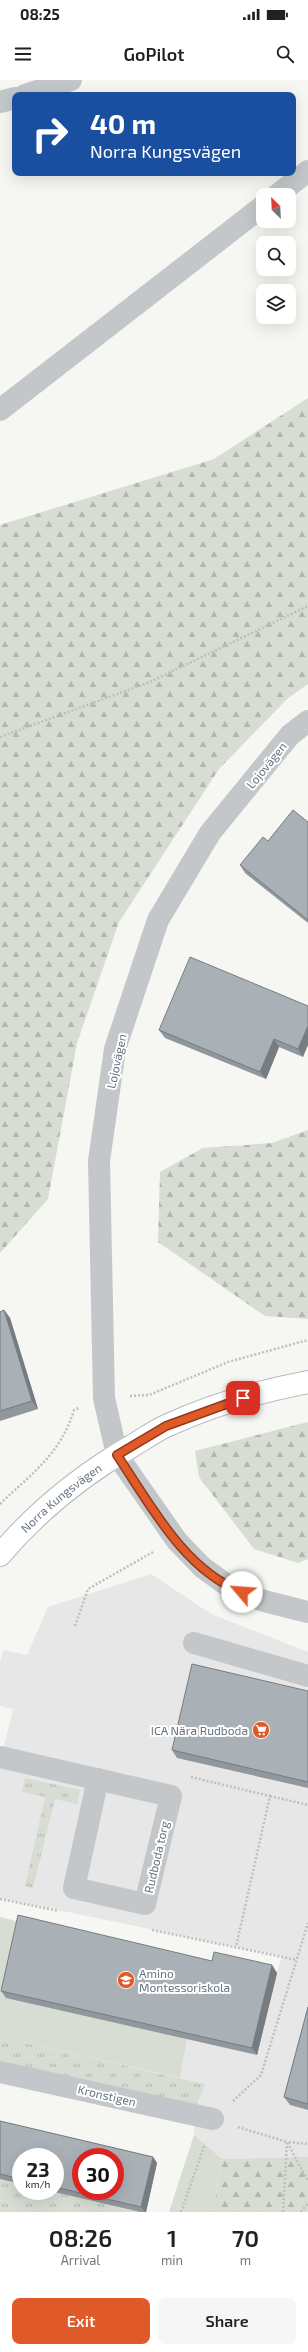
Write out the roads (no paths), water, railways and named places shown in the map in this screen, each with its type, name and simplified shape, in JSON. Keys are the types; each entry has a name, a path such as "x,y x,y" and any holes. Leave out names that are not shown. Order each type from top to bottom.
{"main road":[{"name":"Norra Kungsvägen","path":"0,1555 24,1526 60,1494 117,1455 166,1426 243,1398 308,1382"}],"street":[{"path":"34,92 71,80"},
{"path":"0,102 12,99"},
{"path":"286,188 308,171"},
{"path":"0,410 256,211"},
{"name":"Lojovägen","path":"117,1455 104,1398 99,1161 115,1049 158,920 210,833 290,735 308,721"},
{"path":"117,1455 177,1541 202,1567 231,1588 264,1601 308,1612"},
{"path":"194,1643 308,1676"},
{"name":"Rudboda torg","path":"0,1757 98,1779 171,1796 145,1904 74,1888 98,1779"},
{"name":"Kronstigen","path":"0,2072 213,2119"}],"place":[{"name":"ICA Nära Rudboda","path":"261,1730"},
{"name":"Amino Montessoriskola","path":"126,1980"}]}
